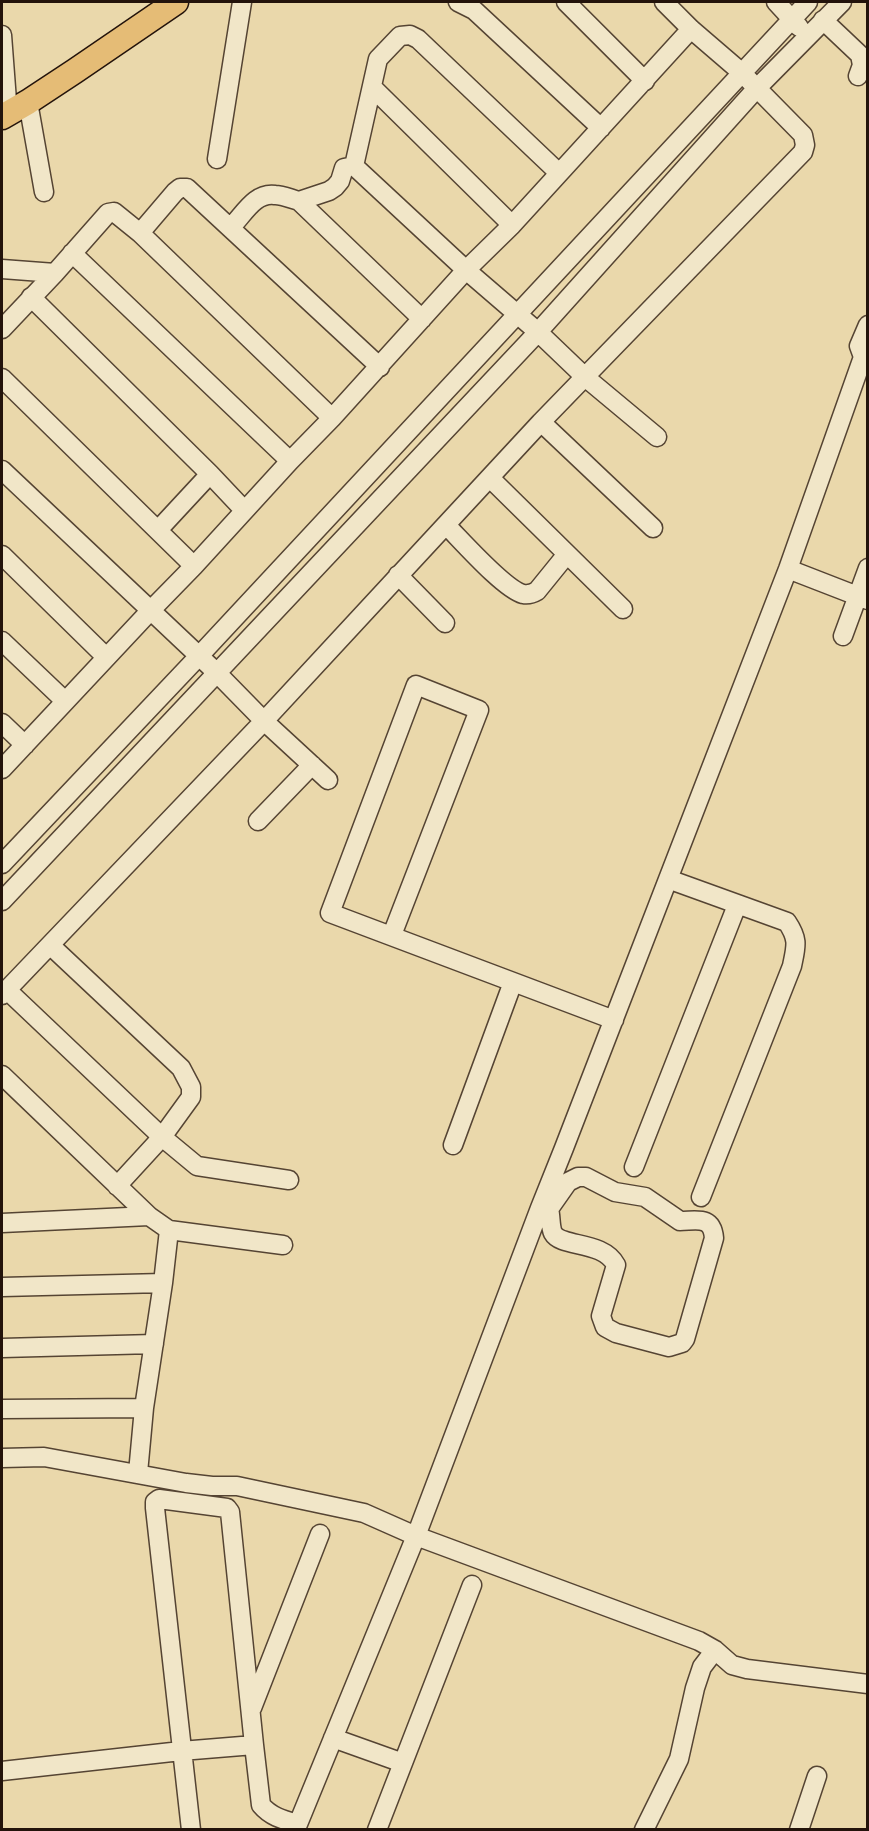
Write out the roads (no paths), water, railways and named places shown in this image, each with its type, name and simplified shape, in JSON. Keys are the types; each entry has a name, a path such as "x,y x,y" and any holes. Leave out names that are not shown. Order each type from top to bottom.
{"main road":[{"path":"13,111 176,2"}],"street":[{"path":"217,159 242,2"},
{"path":"458,2 474,10 601,128"},
{"path":"566,2 645,81"},
{"path":"289,1180 197,1166 162,1137 4,992 264,721 541,422 802,152 805,146 803,135 741,72 691,29 664,2"},
{"path":"776,2 807,37"},
{"path":"2,864 199,656 808,2"},
{"path":"2,901 538,332 757,88 842,2"},
{"path":"823,20 860,55 862,65 858,76"},
{"path":"2,769 195,566 244,510 380,367 466,270 512,225 691,29"},
{"path":"2,35 13,111 44,192"},
{"path":"354,166 378,59 400,36 405,35 414,36 560,173"},
{"path":"372,87 512,225"},
{"path":"299,201 329,191 340,181 344,168 354,166"},
{"path":"354,166 585,377 657,437"},
{"path":"140,233 175,192 186,188 380,367"},
{"path":"230,228 255,201 263,196 276,195 299,201 422,319"},
{"path":"2,329 108,213 114,212 140,233 332,418"},
{"path":"72,253 290,461"},
{"path":"2,268 55,273"},
{"path":"31,297 244,510"},
{"path":"261,1805 267,1812 297,1827 416,1536 788,569 865,356 859,346 867,325"},
{"path":"2,378 195,566"},
{"path":"541,422 653,528"},
{"path":"2,470 328,780"},
{"path":"159,530 210,474"},
{"path":"490,478 623,609"},
{"path":"446,525 503,580 524,594 537,591 567,554"},
{"path":"2,555 106,657"},
{"path":"843,636 863,598 867,568"},
{"path":"788,569 863,598"},
{"path":"398,575 445,622"},
{"path":"2,641 65,701"},
{"path":"392,936 479,710 416,685 330,913 614,1020"},
{"path":"2,723 25,745"},
{"path":"258,821 312,765"},
{"path":"668,879 787,922 795,933 797,942 792,966 701,1197"},
{"path":"634,1167 737,905"},
{"path":"50,945 181,1068 191,1087 191,1097 162,1137 117,1186"},
{"path":"453,1145 513,982"},
{"path":"2,1077 149,1216 168,1230 283,1245"},
{"path":"578,1177 586,1177 615,1191 645,1197 680,1221 696,1220 710,1225 714,1238 682,1343 669,1347 616,1333 605,1327 601,1316 616,1265 607,1254 597,1249 559,1238 553,1233 544,1208 568,1182 578,1177"},
{"path":"2,1223 149,1216"},
{"path":"138,1473 144,1408 163,1282 168,1230"},
{"path":"2,1287 163,1282"},
{"path":"2,1348 154,1344"},
{"path":"2,1409 144,1408"},
{"path":"2,1458 44,1457 138,1473 186,1484 237,1486 364,1513 416,1536 692,1638 715,1650 732,1665 867,1684"},
{"path":"191,1830 155,1508 155,1502 159,1499 227,1509 230,1512 264,1830"},
{"path":"250,1712 320,1534"},
{"path":"377,1830 472,1586"},
{"path":"645,1830 679,1759 702,1667 715,1650"},
{"path":"333,1738 403,1763"},
{"path":"2,1771 254,1745"},
{"path":"800,1830 817,1776"}]}
